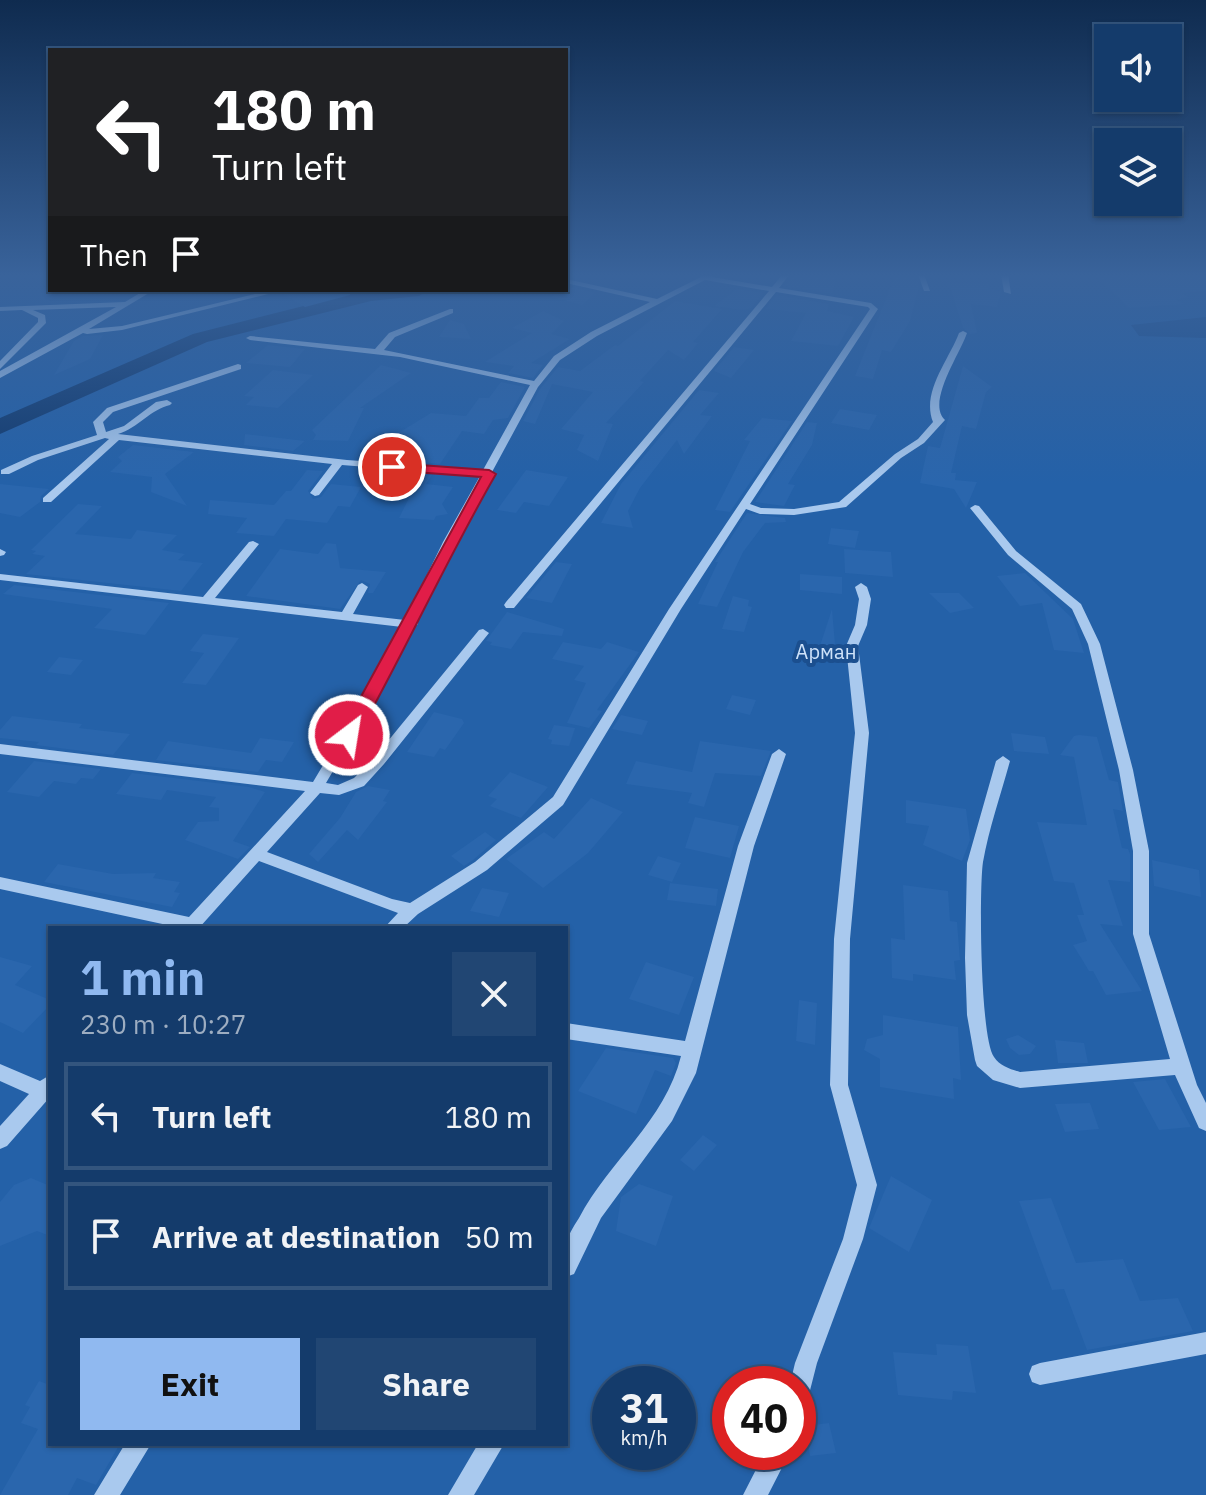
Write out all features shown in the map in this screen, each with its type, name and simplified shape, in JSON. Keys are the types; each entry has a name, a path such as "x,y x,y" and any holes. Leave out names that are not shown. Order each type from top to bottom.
{"street":[{"path":"0,366 22,344"},
{"path":"0,375 57,344"},
{"path":"307,344 378,351 536,384"},
{"path":"378,351 384,344"},
{"path":"0,883 191,926 259,855 317,787 412,624 449,542 536,384 557,358 579,344"},
{"path":"510,605 728,344"},
{"path":"394,926 412,910 481,866 558,801 675,609 747,506 815,403 835,363 851,344"},
{"path":"747,506 760,511 794,512 842,505 898,456 921,441 939,421 933,406 942,376 951,365 959,344"},
{"path":"102,435 98,422 110,410 238,367"},
{"path":"5,472 134,424 159,404 167,403"},
{"path":"102,435 339,462 489,474"},
{"path":"47,500 117,437"},
{"path":"315,493 339,462"},
{"path":"975,508 1012,553 1077,607 1094,644 1120,740 1141,851 1141,934 1181,1066 1206,1122"},
{"path":"206,601 253,544"},
{"path":"0,577 412,624"},
{"path":"346,616 362,587"},
{"path":"805,1366 853,1239 867,1185 839,1085 842,939 862,733 852,646 861,625 865,599 861,587"},
{"path":"0,749 339,790 359,782 483,633"},
{"path":"568,1262 594,1212 650,1139 689,1072 692,1050 746,846 779,754"},
{"path":"1003,761 975,863 973,958 976,1015 984,1060 1000,1074 1020,1080 1181,1066"},
{"path":"259,855 390,905 412,910"},
{"path":"568,1031 692,1050"},
{"path":"0,1072 46,1087 0,1140"},
{"path":"1040,1374 1206,1343"},
{"path":"106,1495 138,1446"},
{"path":"460,1495 491,1446"},
{"path":"755,1495 768,1470"}],"green space":[{"name":"Арман","path":"0,344 1206,344 1206,1495 0,1495"}],"building":[{"path":"72,344 98,344 90,359 54,375"},
{"path":"515,344 562,344 531,363 543,365 533,378 508,373 514,366 485,362"},
{"path":"697,344 684,360 668,350 640,381 644,382 606,423 613,424 598,461 577,450 584,435 561,429 593,392 552,384 535,424 523,421 540,389 558,367 580,371 615,345"},
{"path":"868,344 896,344 891,352 882,350 873,379 855,376"},
{"path":"268,345 305,349 290,367 246,363"},
{"path":"734,347 754,350 731,378 714,371"},
{"path":"381,365 411,373 360,408 364,408 348,441 313,440 316,435 312,430"},
{"path":"963,366 992,387 986,392 976,429 962,426 951,473 956,473 955,480 977,482 966,508 954,489 920,483 928,446 940,448"},
{"path":"273,370 313,375 278,408 246,405 254,397 244,396"},
{"path":"501,382 525,387 508,418 493,420 484,434 462,431 440,464 372,457 382,443 431,413 466,416 479,398 489,398"},
{"path":"699,390 719,393 700,415 712,416 684,454 677,440 640,488 628,511 633,528 601,523 621,484"},
{"path":"840,409 877,415 869,430 831,423"},
{"path":"762,418 792,421 730,512 715,510 750,441 744,440"},
{"path":"807,422 817,423 812,445 788,484 795,485 784,506 755,502"},
{"path":"245,434 305,441 293,451 244,445"},
{"path":"133,445 194,452 165,474 187,506 151,492 152,477 110,472 122,461 118,457"},
{"path":"307,470 323,471 308,491 313,499 321,497 331,484 361,487 350,507 338,506 327,523 286,519 274,536 236,533 247,518 208,514 210,500 274,505 286,491 291,491"},
{"path":"371,470 432,475 426,484 453,487 442,504 448,514 436,516 434,520 399,518 414,488 361,484"},
{"path":"526,470 568,477 549,506 524,502 516,513 497,510"},
{"path":"0,484 49,489 41,496 40,502 20,517 0,513"},
{"path":"78,504 102,506 75,534 131,539 137,530 177,535 162,550 185,554 178,560 203,563 181,591 26,574 45,556 32,554 36,551 31,550"},
{"path":"747,513 785,518 786,522 765,523 743,552 717,607 698,604 718,562 715,562"},
{"path":"831,528 859,531 855,548 828,544"},
{"path":"326,543 336,544 340,568 386,572 373,593 368,593 370,584 361,580 340,609 246,596 280,549 318,554"},
{"path":"844,549 891,552 893,577 845,573"},
{"path":"556,562 572,564 552,603 526,598"},
{"path":"1025,573 1073,619 1084,653 1054,650 1042,603 1020,606 997,576"},
{"path":"800,574 842,577 842,594 800,590"},
{"path":"14,585 169,603 145,635 94,628 112,609 3,594"},
{"path":"929,593 959,593 974,608 950,613"},
{"path":"733,596 749,600 748,606 752,607 744,632 722,629"},
{"path":"832,609 836,656 817,655"},
{"path":"507,612 564,629 562,636 523,632 511,649 490,645 492,642 486,641"},
{"path":"203,634 239,638 206,685 182,683 204,653 190,651"},
{"path":"563,642 601,649 607,642 639,652 597,710 602,711 589,728 567,723 586,683 574,680 584,666 552,659"},
{"path":"59,657 83,660 71,675 47,672"},
{"path":"732,695 756,700 750,715 726,709"},
{"path":"434,712 462,719 464,723 445,750 440,748 434,757 407,752"},
{"path":"621,715 648,721 642,735 612,729"},
{"path":"12,716 82,724 79,728 130,734 113,755 0,738 0,730"},
{"path":"554,725 575,728 569,746 551,744 552,740 548,739"},
{"path":"1011,733 1045,737 1049,754 1014,751"},
{"path":"1074,736 1097,737 1109,780 1118,782 1123,811 1113,809 1122,848 1128,849 1130,854 1130,882 1108,880 1123,926 1100,924 1142,991 1106,995 1093,971 1089,971 1073,945 1087,941 1077,915 1084,915 1074,883 1054,881 1037,822 1087,825 1074,757 1060,755"},
{"path":"260,738 294,742 282,762 266,760 258,772 156,760 168,741 251,753"},
{"path":"700,741 771,751 761,776 715,773 704,807 688,803 692,793 626,784 636,761 692,772"},
{"path":"34,761 101,769 93,779 81,778 76,784 54,781 39,797 7,792"},
{"path":"510,772 548,787 521,818 490,806 497,799 488,796"},
{"path":"132,773 249,787 265,792 233,841 250,847 238,859 185,840 198,822 219,821 219,808 209,807 216,797 167,790 161,800 116,794"},
{"path":"368,786 390,790 383,801 387,802 358,840 347,830 318,862 309,854 340,818 356,792"},
{"path":"591,798 623,812 588,853 543,888 506,859 544,832 554,839"},
{"path":"906,800 966,809 970,840 962,861 923,845 929,826 906,823"},
{"path":"695,817 739,826 730,858 685,848"},
{"path":"485,832 496,840 473,860 464,866 451,856"},
{"path":"658,856 681,863 672,882 648,875"},
{"path":"1152,860 1199,870 1201,897 1154,886"},
{"path":"58,864 113,874 156,873 153,878 180,882 174,892 180,893 172,907 44,882"},
{"path":"670,883 718,889 716,906 667,900"},
{"path":"903,885 948,891 950,921 957,922 960,960 954,961 956,980 913,974 913,981 892,978 891,938 905,940"},
{"path":"482,888 509,893 499,917 470,911"},
{"path":"0,957 32,966 15,985 48,999 48,1007 23,1033 0,1022"},
{"path":"646,962 694,977 679,1015 629,999"},
{"path":"799,1000 817,1003 815,1045 796,1041"},
{"path":"883,1015 958,1027 961,1080 953,1078 954,1099 880,1087 880,1059 864,1050 867,1039 883,1035"},
{"path":"1018,1035 1036,1046 1030,1054 1019,1055 1010,1048 1006,1039"},
{"path":"1055,1040 1084,1043 1088,1063 1058,1063"},
{"path":"606,1048 673,1058 676,1063 671,1076 655,1070 636,1114 578,1091"},
{"path":"1165,1079 1191,1127 1159,1130 1133,1082"},
{"path":"1090,1103 1099,1129 1065,1132 1055,1104"},
{"path":"703,1135 717,1145 694,1171 680,1160"},
{"path":"891,1176 932,1200 909,1252 869,1228"},
{"path":"31,1178 48,1185 48,1235 37,1231 0,1246 0,1202 14,1185"},
{"path":"639,1184 673,1196 656,1246 616,1231 621,1197"},
{"path":"1051,1198 1076,1263 1123,1259 1140,1301 1178,1298 1193,1331 1087,1350 1064,1289 1052,1290 1019,1201"},
{"path":"936,1344 968,1346 976,1393 953,1391 952,1400 898,1395 893,1352 937,1355"},
{"path":"39,1381 48,1384 48,1446 119,1446 96,1485 77,1478 68,1495 0,1495 38,1429 21,1423 30,1407 25,1405"},
{"path":"829,1423 836,1453 816,1455 816,1425"}],"waterway":[{"path":"0,427 187,344"}],"route":[{"path":"349,735 412,624 449,542 489,474 392,467"}]}
